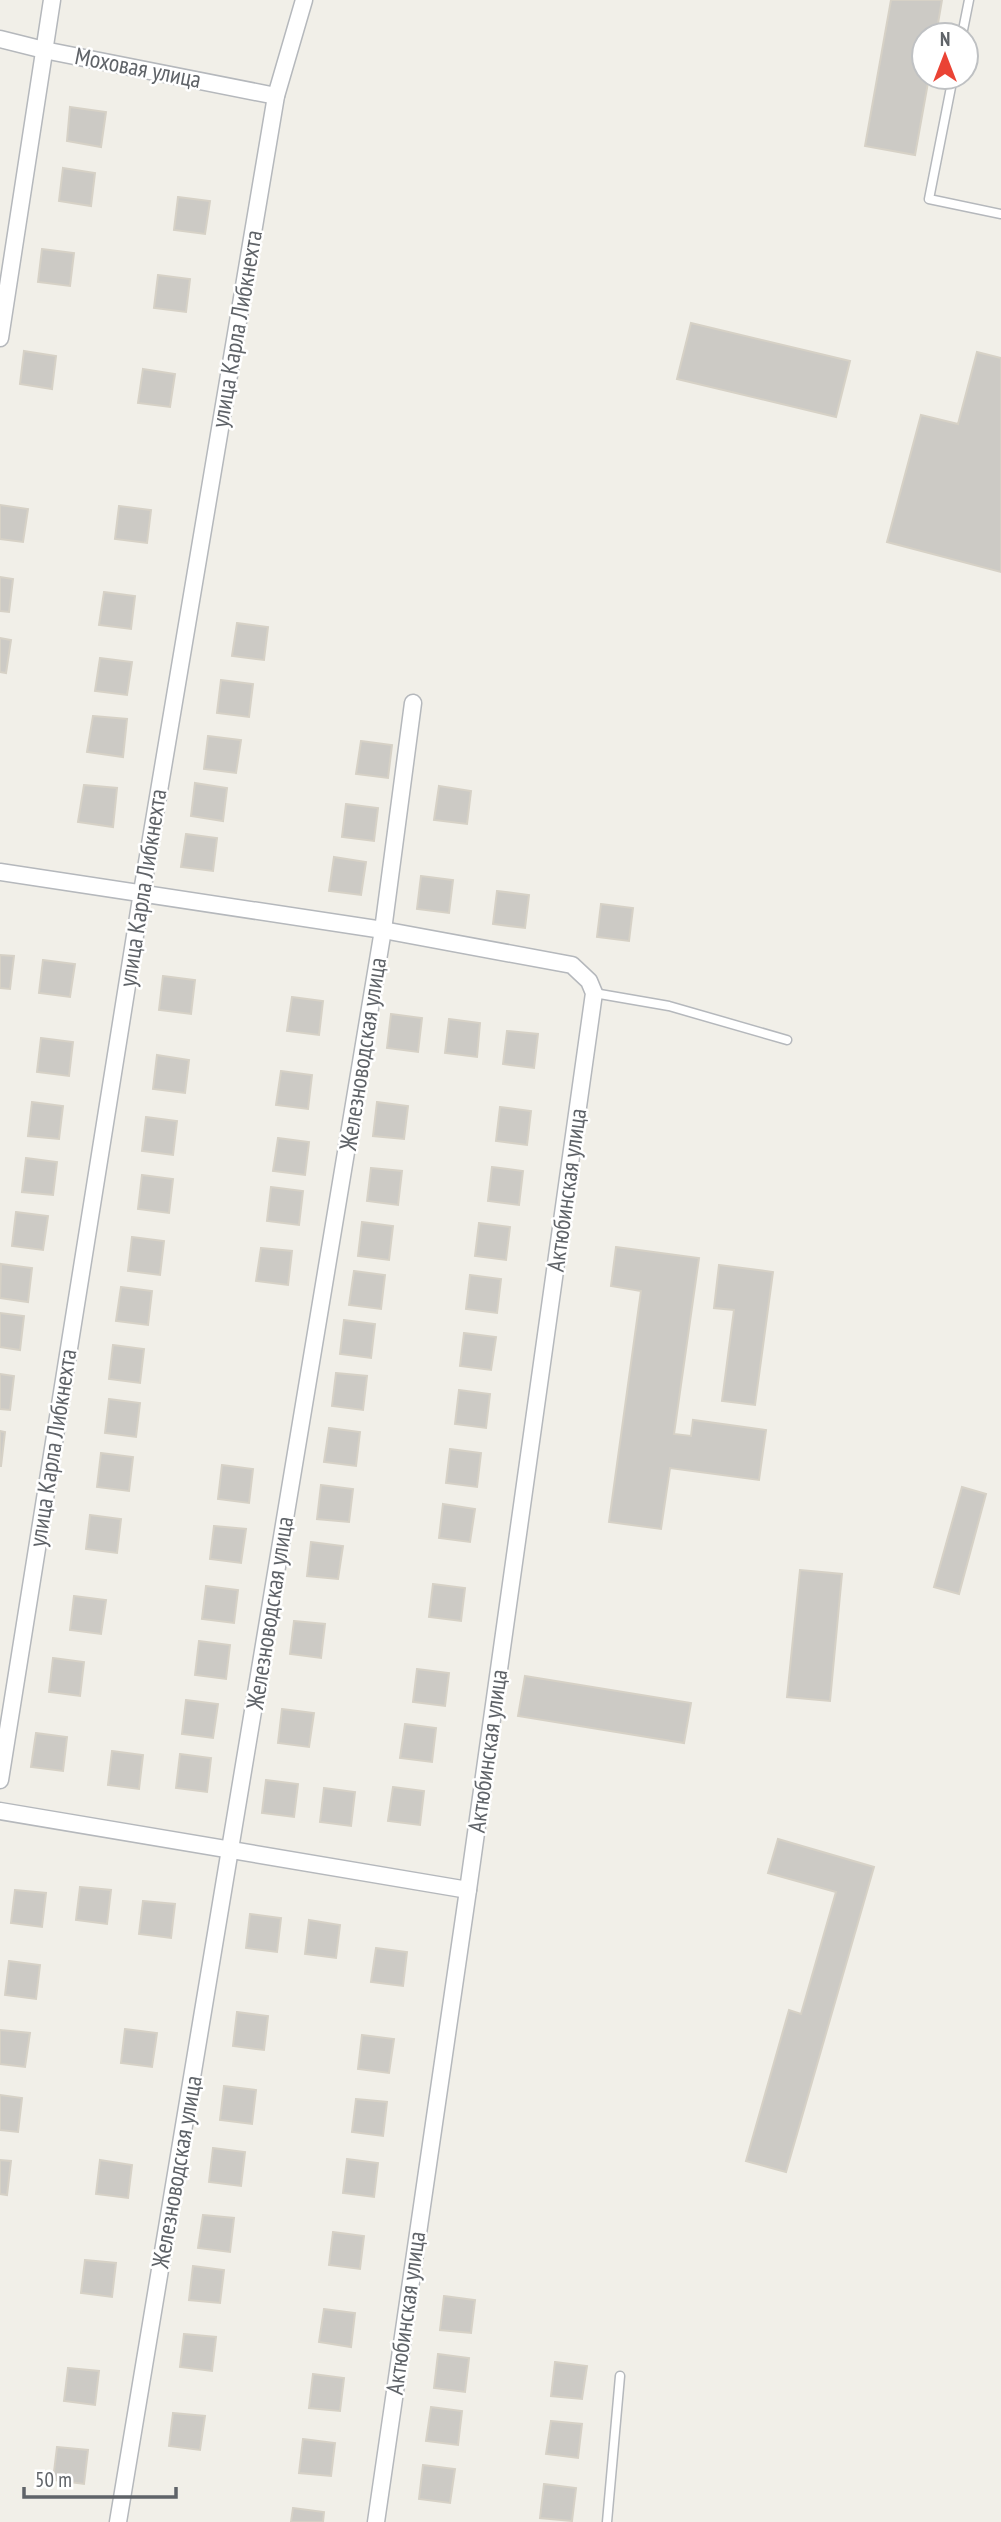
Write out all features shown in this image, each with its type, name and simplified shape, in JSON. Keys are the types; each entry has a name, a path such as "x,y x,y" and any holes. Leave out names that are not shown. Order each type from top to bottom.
{"street":[{"path":"0,338 52,0"},
{"name":"улица Карла Либкнехта","path":"0,1780 142,892 276,96 304,0"},
{"name":"Моховая улица","path":"0,39 276,96"},
{"name":"Железноводская улица","path":"118,2522 383,930 413,703"},
{"path":"0,872 383,930 572,965 592,987"},
{"name":"Актюбинская улица","path":"376,2522 468,1891 592,987"},
{"path":"0,1811 468,1891"}],"lane":[{"path":"964,21 969,0"},
{"path":"950,91 929,199 1001,215"},
{"path":"592,987 787,1040"},
{"path":"607,2522 620,2376"}],"building":[{"path":"891,0 942,0 938,21 910,21 910,91 926,91 915,155 865,146"},
{"path":"70,107 106,112 101,147 67,141"},
{"path":"63,168 95,173 91,206 59,201"},
{"path":"178,197 210,201 205,234 174,230"},
{"path":"42,249 74,253 70,286 38,282"},
{"path":"158,275 190,279 186,312 154,308"},
{"path":"691,323 850,361 836,417 677,379"},
{"path":"24,351 56,356 52,389 20,384"},
{"path":"977,352 1001,358 1001,572 887,542 921,415 958,424"},
{"path":"143,369 175,374 170,407 138,403"},
{"path":"0,505 28,509 23,542 0,539"},
{"path":"119,506 151,510 147,543 115,539"},
{"path":"0,577 13,579 9,612 0,611"},
{"path":"104,592 135,596 131,629 99,625"},
{"path":"237,623 268,627 264,660 232,656"},
{"path":"0,638 11,640 6,673 0,672"},
{"path":"100,658 132,662 127,695 95,691"},
{"path":"221,680 253,684 249,717 217,713"},
{"path":"93,716 127,719 123,757 87,752"},
{"path":"208,736 241,740 236,773 204,769"},
{"path":"361,741 392,745 388,778 356,774"},
{"path":"195,783 227,788 223,821 191,816"},
{"path":"84,785 117,788 113,827 78,822"},
{"path":"439,786 471,791 467,824 434,820"},
{"path":"346,804 378,808 374,841 342,837"},
{"path":"186,834 217,838 213,871 181,867"},
{"path":"334,857 366,862 361,895 329,891"},
{"path":"421,876 453,880 449,913 417,909"},
{"path":"497,891 529,895 525,928 493,924"},
{"path":"601,904 633,908 629,941 597,937"},
{"path":"0,955 14,956 10,989 0,988"},
{"path":"43,960 75,964 70,997 39,993"},
{"path":"163,976 195,980 191,1014 159,1010"},
{"path":"292,997 323,1001 319,1035 287,1031"},
{"path":"391,1014 422,1018 418,1052 387,1048"},
{"path":"449,1019 480,1023 477,1057 445,1053"},
{"path":"507,1031 538,1034 534,1068 503,1064"},
{"path":"41,1038 73,1042 69,1076 37,1072"},
{"path":"157,1055 189,1060 185,1093 153,1089"},
{"path":"281,1071 312,1075 308,1109 276,1105"},
{"path":"32,1102 63,1106 59,1139 28,1136"},
{"path":"377,1102 408,1106 404,1139 373,1136"},
{"path":"500,1107 531,1111 527,1145 496,1141"},
{"path":"146,1117 177,1121 173,1155 142,1151"},
{"path":"278,1138 309,1142 305,1175 273,1171"},
{"path":"26,1158 57,1162 53,1195 22,1192"},
{"path":"492,1167 523,1171 519,1205 488,1201"},
{"path":"371,1168 402,1171 398,1205 367,1201"},
{"path":"142,1175 173,1179 169,1213 138,1209"},
{"path":"271,1187 303,1191 299,1225 267,1221"},
{"path":"16,1212 48,1216 43,1250 12,1246"},
{"path":"362,1222 393,1226 389,1260 358,1256"},
{"path":"479,1223 510,1227 506,1260 475,1256"},
{"path":"132,1237 164,1241 160,1275 128,1271"},
{"path":"616,1247 699,1258 674,1434 691,1436 693,1420 766,1430 759,1480 670,1468 661,1529 609,1522 641,1291 611,1286"},
{"path":"261,1248 292,1251 288,1285 256,1281"},
{"path":"1,1264 32,1268 28,1302 0,1298"},
{"path":"719,1265 773,1272 755,1405 722,1401 734,1310 714,1308"},
{"path":"354,1271 385,1275 381,1309 349,1305"},
{"path":"470,1275 501,1279 497,1313 466,1309"},
{"path":"121,1287 152,1291 148,1325 116,1321"},
{"path":"0,1313 24,1316 20,1350 0,1347"},
{"path":"344,1320 375,1324 371,1358 340,1354"},
{"path":"464,1333 496,1337 491,1370 460,1366"},
{"path":"113,1345 144,1349 140,1383 109,1379"},
{"path":"336,1373 367,1376 363,1410 332,1406"},
{"path":"0,1374 14,1376 10,1410 0,1409"},
{"path":"459,1390 490,1394 486,1428 455,1424"},
{"path":"109,1399 140,1403 136,1437 105,1433"},
{"path":"329,1428 360,1432 356,1466 324,1462"},
{"path":"0,1431 5,1432 1,1466 0,1466"},
{"path":"450,1449 481,1453 477,1487 446,1483"},
{"path":"101,1453 133,1457 129,1491 97,1487"},
{"path":"222,1465 253,1469 249,1503 218,1499"},
{"path":"321,1485 353,1489 349,1522 317,1519"},
{"path":"962,1487 986,1494 959,1594 934,1587"},
{"path":"443,1504 475,1509 470,1542 439,1538"},
{"path":"90,1515 121,1519 117,1553 86,1549"},
{"path":"214,1526 246,1529 241,1563 210,1559"},
{"path":"311,1542 343,1546 338,1579 307,1576"},
{"path":"800,1570 842,1574 830,1701 787,1697"},
{"path":"433,1584 465,1588 461,1621 429,1617"},
{"path":"206,1586 238,1590 234,1623 202,1619"},
{"path":"74,1596 106,1600 101,1634 70,1630"},
{"path":"294,1621 325,1624 321,1658 290,1654"},
{"path":"199,1641 230,1645 226,1679 195,1675"},
{"path":"53,1658 84,1662 80,1696 49,1692"},
{"path":"417,1669 449,1673 445,1706 413,1702"},
{"path":"525,1676 691,1703 684,1743 518,1716"},
{"path":"186,1700 218,1704 213,1738 182,1734"},
{"path":"282,1709 314,1713 309,1747 278,1743"},
{"path":"405,1724 436,1728 432,1762 400,1758"},
{"path":"36,1733 67,1737 63,1771 31,1767"},
{"path":"112,1751 143,1755 139,1789 108,1785"},
{"path":"180,1754 211,1758 207,1792 176,1788"},
{"path":"266,1780 298,1784 294,1817 262,1813"},
{"path":"393,1787 424,1791 420,1825 388,1821"},
{"path":"324,1788 355,1792 351,1826 320,1822"},
{"path":"778,1839 874,1867 786,2172 746,2161 789,2010 801,2014 836,1892 768,1873"},
{"path":"80,1887 111,1890 107,1924 76,1920"},
{"path":"15,1890 46,1893 42,1927 11,1923"},
{"path":"143,1901 175,1904 171,1938 139,1934"},
{"path":"250,1914 281,1918 277,1952 246,1948"},
{"path":"309,1920 340,1925 336,1958 305,1954"},
{"path":"376,1948 407,1952 403,1986 371,1982"},
{"path":"9,1961 40,1965 36,1999 5,1995"},
{"path":"237,2012 268,2016 264,2050 233,2046"},
{"path":"125,2029 157,2033 152,2067 121,2063"},
{"path":"0,2030 30,2033 25,2067 0,2064"},
{"path":"362,2035 394,2039 389,2073 358,2069"},
{"path":"224,2086 256,2090 252,2124 220,2120"},
{"path":"0,2095 22,2098 18,2132 0,2130"},
{"path":"356,2099 387,2102 383,2136 352,2132"},
{"path":"213,2148 245,2152 241,2186 209,2182"},
{"path":"347,2159 378,2163 374,2197 343,2193"},
{"path":"0,2160 11,2161 7,2195 0,2194"},
{"path":"100,2160 132,2165 128,2198 96,2194"},
{"path":"203,2215 234,2218 230,2252 198,2248"},
{"path":"333,2232 364,2236 360,2269 329,2265"},
{"path":"85,2260 116,2263 112,2297 81,2293"},
{"path":"193,2266 224,2270 220,2303 189,2300"},
{"path":"444,2296 475,2300 471,2333 440,2330"},
{"path":"324,2309 355,2313 351,2347 319,2342"},
{"path":"184,2334 216,2337 212,2371 180,2367"},
{"path":"438,2354 469,2358 465,2392 434,2388"},
{"path":"555,2362 587,2366 582,2399 551,2396"},
{"path":"68,2368 99,2371 95,2405 64,2401"},
{"path":"313,2374 344,2378 340,2411 309,2408"},
{"path":"431,2407 462,2411 458,2445 426,2441"},
{"path":"173,2413 205,2416 200,2450 169,2446"},
{"path":"551,2421 582,2424 578,2458 546,2454"},
{"path":"303,2439 335,2443 331,2476 299,2473"},
{"path":"57,2447 88,2450 84,2484 53,2480"},
{"path":"423,2465 455,2469 450,2503 419,2499"},
{"path":"544,2484 576,2488 572,2521 540,2518"},
{"path":"293,2508 324,2512 323,2522 291,2522"}]}
